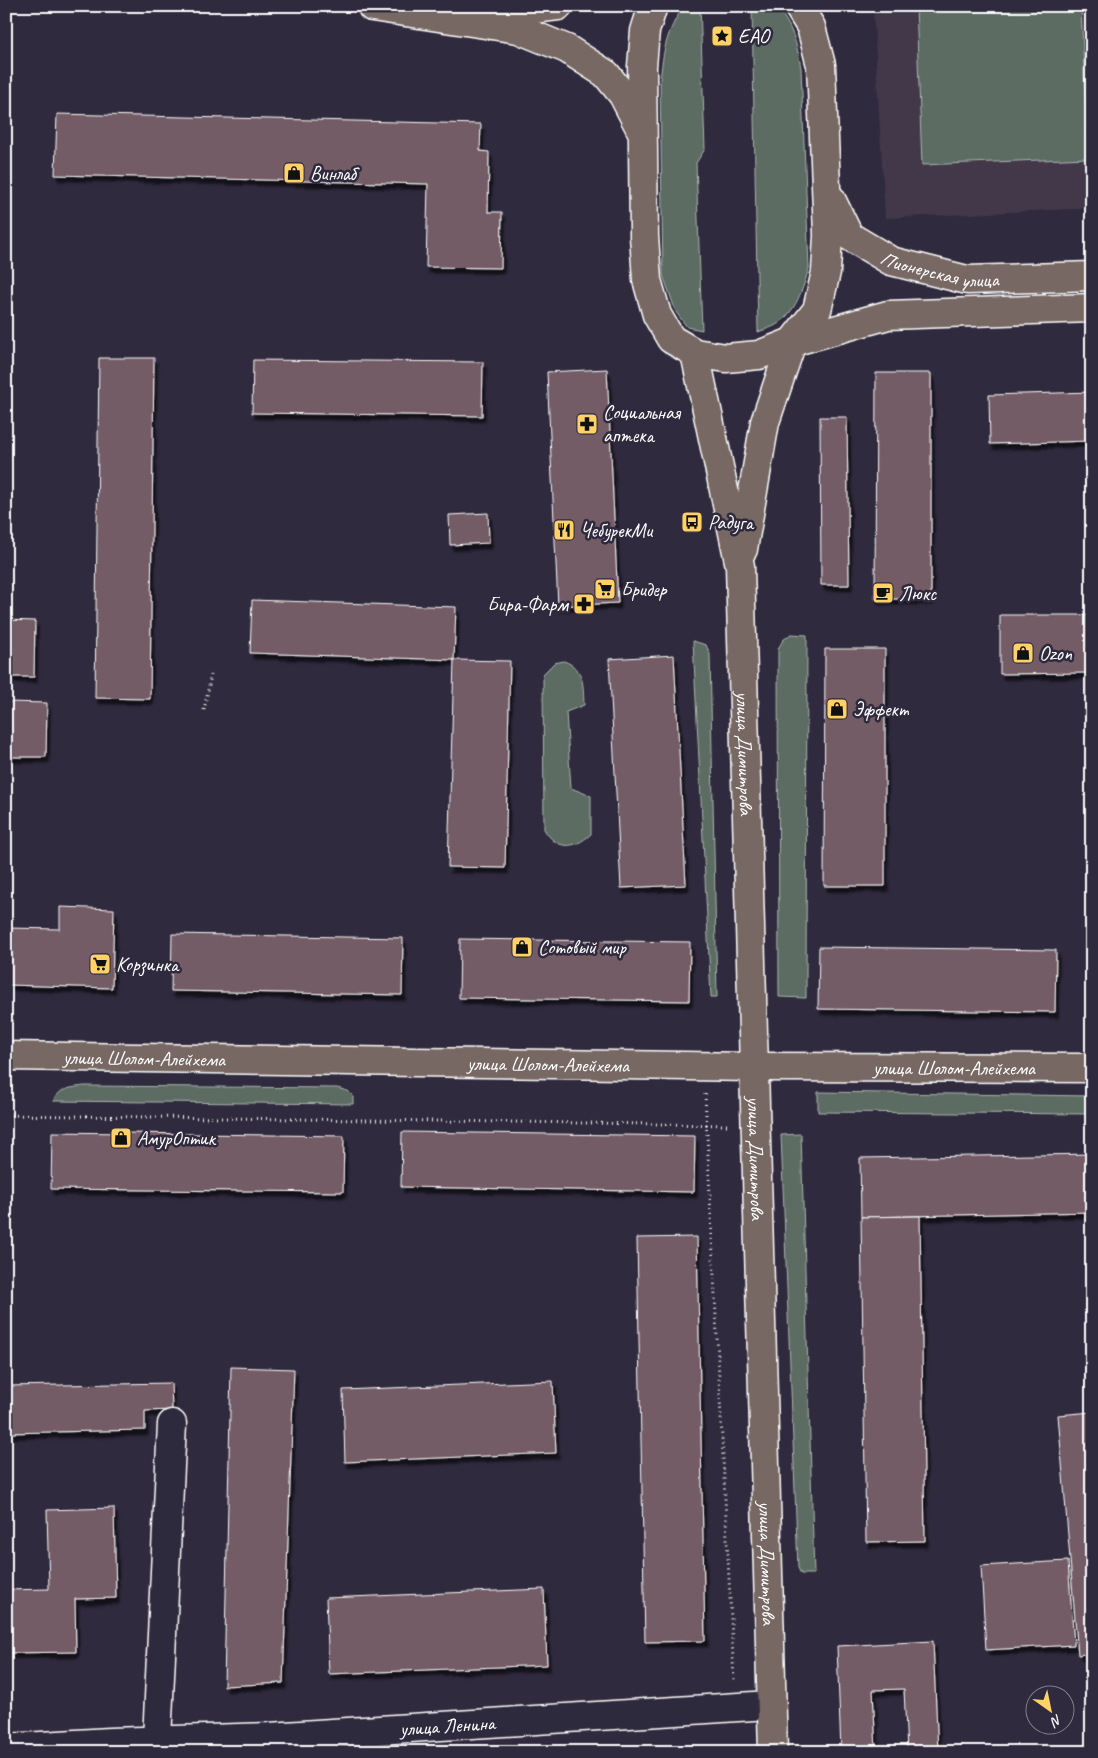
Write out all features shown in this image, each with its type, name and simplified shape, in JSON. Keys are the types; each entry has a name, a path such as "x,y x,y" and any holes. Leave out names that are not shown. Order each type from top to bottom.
{"main road":[{"path":"349,6 525,8 558,6"},
{"path":"653,6 645,31 642,66 647,280 656,315 671,339 695,353"},
{"path":"792,342 817,310 826,272 828,235 821,65 810,27 798,6"},
{"path":"372,7 518,29 567,49 606,74 623,94 643,134"},
{"name":"Пионерская улица","path":"826,186 849,236 891,261 968,280 1092,276"},
{"name":"Пионерская улица","path":"695,353 726,358 759,355 792,342 888,315 1092,308"},
{"name":"улица Димитрова","path":"740,566 765,422 792,342"},
{"name":"улица Димитрова","path":"695,353 740,566 752,1067 772,1752"},
{"name":"улица Шолом-Алейхема","path":"6,1056 752,1067 1092,1068"}],"street":[{"path":"157,1740 172,1424"},
{"name":"улица Ленина","path":"6,1748 157,1740 269,1737 770,1705"}],"path":[{"path":"204,710 210,675"},
{"path":"705,1088 734,1683"},
{"path":"6,1115 730,1124"}],"shaded area":[{"path":"873,6 1092,6 1092,208 885,218"}],"green space":[{"path":"684,6 700,6 705,149 696,163 702,330 687,327 676,312 663,275 660,82 666,42 673,24"},
{"path":"752,6 775,6 790,27 798,51 801,68 809,268 798,300 789,314 776,325 758,332"},
{"path":"916,6 1081,6 1088,158 922,165"},
{"path":"791,634 807,635 806,998 779,997 778,649 783,640"},
{"path":"693,641 706,645 710,654 717,997 711,997"},
{"path":"564,661 576,668 579,673 584,705 566,712 571,788 591,796 591,834 572,845 560,844 554,841 544,829 543,674 554,663"},
{"path":"84,1086 337,1088 348,1091 353,1096 353,1104 53,1101 62,1091"},
{"path":"818,1092 1092,1096 1092,1114 818,1112"},
{"path":"801,1134 814,1574 801,1574 798,1568 781,1135"}],"building":[{"path":"57,114 481,124 480,151 489,152 488,212 502,212 501,268 426,267 428,184 55,175"},
{"path":"99,358 154,358 150,699 95,698"},
{"path":"253,360 483,362 482,416 252,413"},
{"path":"607,369 618,603 558,606 547,372"},
{"path":"876,373 931,373 931,599 875,599"},
{"path":"1092,392 1092,441 990,444 989,395"},
{"path":"820,417 847,417 849,585 821,585"},
{"path":"488,513 489,543 450,545 449,515"},
{"path":"252,600 456,607 454,660 250,653"},
{"path":"1000,615 1088,615 1088,648 1092,648 1092,704 1087,704 1087,673 1000,674"},
{"path":"6,620 35,621 34,677 6,677"},
{"path":"825,649 885,649 885,886 824,886"},
{"path":"674,655 686,885 621,888 609,659"},
{"path":"454,660 510,661 505,868 448,867"},
{"path":"6,702 47,703 46,757 6,757"},
{"path":"60,907 114,909 112,988 6,985 6,928 60,929"},
{"path":"172,934 403,938 402,995 171,991"},
{"path":"460,939 690,942 689,1001 459,998"},
{"path":"819,947 1056,950 1055,1012 818,1009"},
{"path":"52,1132 344,1136 343,1192 51,1189"},
{"path":"402,1132 695,1136 694,1192 401,1187"},
{"path":"1092,1154 1092,1212 861,1217 860,1158"},
{"path":"920,1216 925,1541 866,1542 861,1217"},
{"path":"697,1237 705,1641 645,1642 637,1238"},
{"path":"231,1367 294,1369 283,1683 224,1686"},
{"path":"553,1381 556,1453 345,1462 343,1390"},
{"path":"171,1383 172,1410 145,1411 145,1430 6,1433 6,1386"},
{"path":"1092,1412 1092,1653 1078,1655 1058,1415"},
{"path":"114,1508 116,1598 75,1599 76,1652 6,1653 6,1590 49,1589 47,1510"},
{"path":"1068,1561 1074,1645 986,1650 981,1566"},
{"path":"544,1589 547,1665 329,1674 326,1598"},
{"path":"933,1641 938,1752 907,1752 904,1689 873,1690 876,1752 841,1752 837,1646"}],"place":[{"name":"ЕАО","path":"722,36"},
{"name":"Винлаб","path":"294,173"},
{"name":"Социальная аптека","path":"587,424"},
{"name":"Радуга","path":"692,522"},
{"name":"ЧебурекМи","path":"564,530"},
{"name":"Бридер","path":"605,589"},
{"name":"Люкс","path":"883,593"},
{"name":"Бира-Фарм","path":"584,604"},
{"name":"Ozon","path":"1023,653"},
{"name":"Эффект","path":"837,709"},
{"name":"Сотовый мир","path":"522,947"},
{"name":"Корзинка","path":"100,964"},
{"name":"АмурОптик","path":"121,1138"}]}
